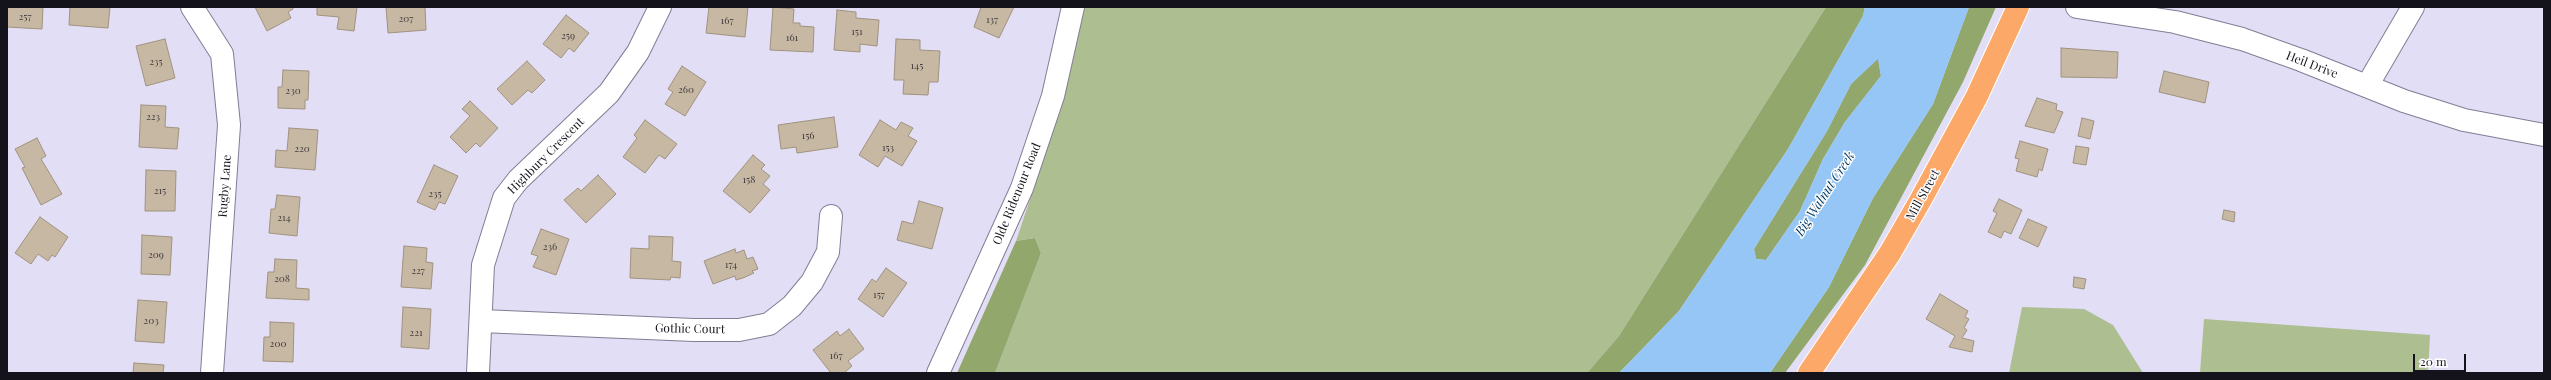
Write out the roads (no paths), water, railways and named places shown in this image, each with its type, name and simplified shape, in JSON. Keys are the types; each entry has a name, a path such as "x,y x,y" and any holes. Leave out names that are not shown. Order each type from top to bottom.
{"highway":[{"name":"Mill Street","path":"1809,373 1890,253 1920,201 1976,98 2018,7"}],"street":[{"name":"Rugby Lane","path":"192,7 222,54 229,125 212,373"},
{"name":"Highbury Crescent","path":"478,373 483,265 504,198 518,180 609,93 638,52 660,7"},
{"name":"Olde Ridenour Road","path":"938,373 1022,188 1053,96 1073,7"},
{"name":"Heil Drive","path":"2077,7 2175,22 2242,39 2404,101 2464,120 2544,135"},
{"path":"2367,86 2413,7"},
{"name":"Gothic Court","path":"481,321 694,330 739,330 768,324 792,306 812,282 828,252 831,216"}],"water":[{"name":"Big Walnut Creek","path":"1865,7 1969,7 1933,104 1873,198 1829,287 1770,373 1619,373 1679,311 1788,149 1863,16","holes":["1878,59 1881,76 1845,122 1823,159 1800,211 1766,260 1756,259 1754,249 1827,131 1851,84"]}]}
